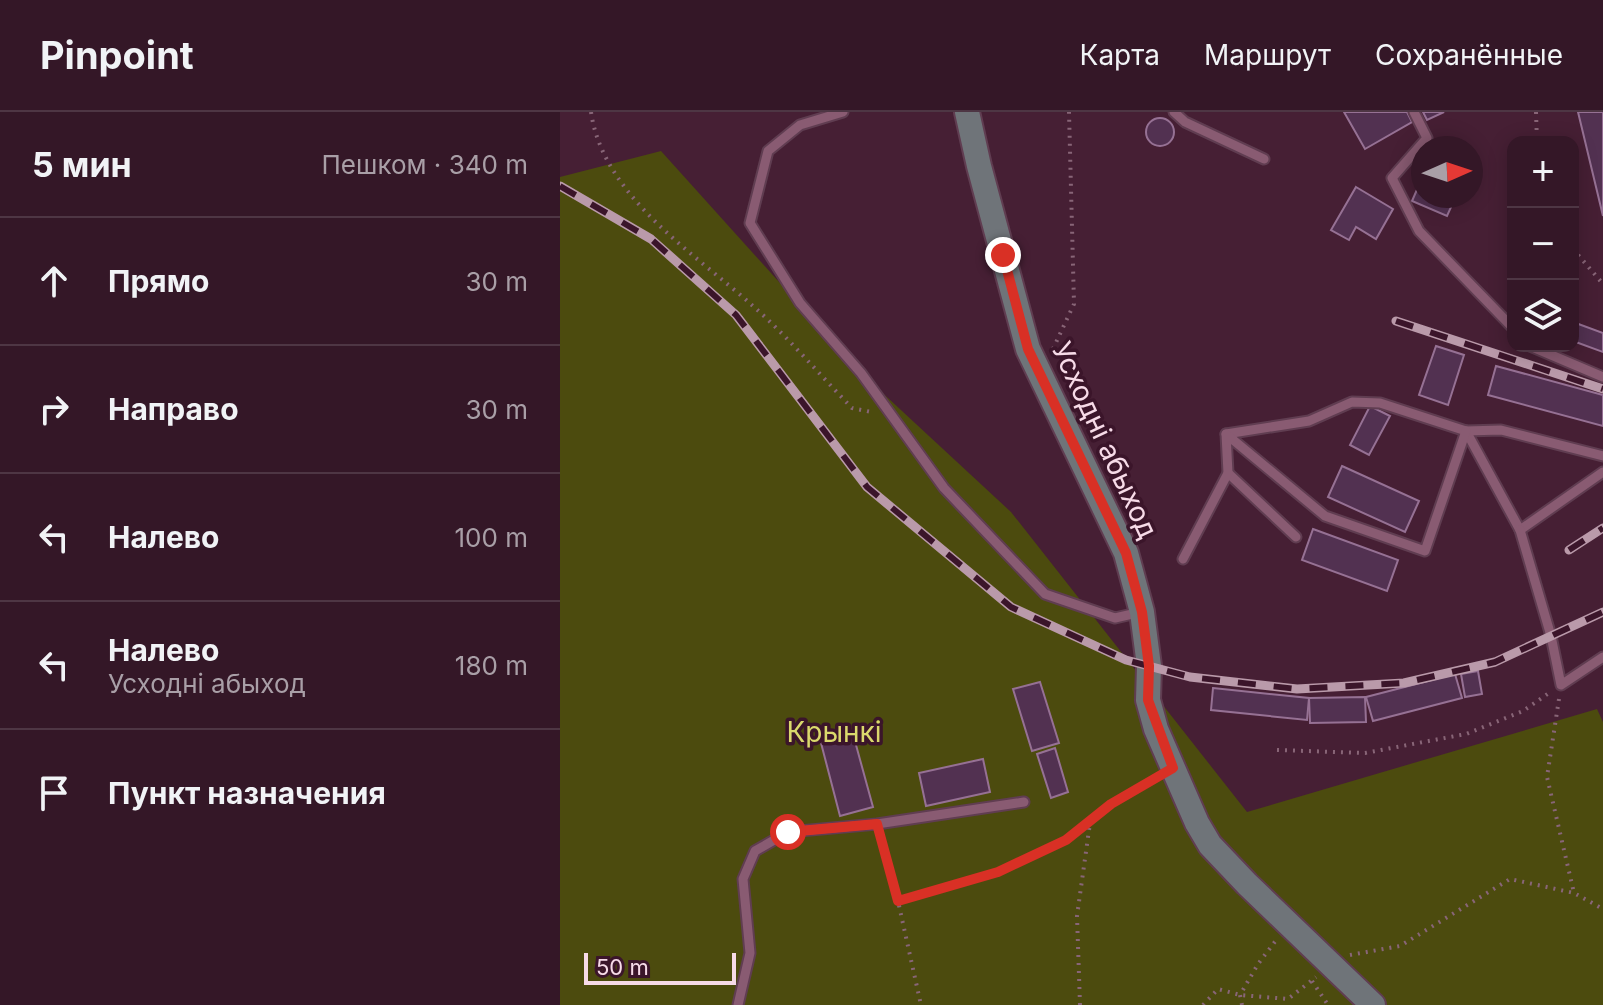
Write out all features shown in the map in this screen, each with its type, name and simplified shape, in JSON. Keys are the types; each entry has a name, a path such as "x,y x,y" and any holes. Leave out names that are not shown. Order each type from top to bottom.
{"main road":[{"name":"Усходні абыход","path":"967,112 1028,349 1126,553 1142,612 1149,666 1148,700 1197,823 1210,845 1288,924 1321,973 1373,1005"}],"lane":[{"path":"843,112 800,125 768,151 750,223 800,303 861,373 944,488 1045,594 1115,618 1142,612"},
{"path":"1174,112 1185,122 1264,159"},
{"path":"1414,112 1427,138 1392,178 1419,231 1507,322"},
{"path":"1544,352 1603,377"},
{"path":"1226,434 1309,421 1352,402 1380,403 1466,431 1501,430 1603,456"},
{"path":"1226,434 1325,516 1425,551 1466,431"},
{"path":"1466,431 1520,530 1551,636 1561,685 1603,657"},
{"path":"1183,559 1228,473 1226,434"},
{"path":"1520,530 1603,472"},
{"path":"1228,473 1296,537"},
{"path":"738,1005 750,953 743,879 755,851 788,832 877,824 1024,802"}],"path":[{"path":"591,112 593,127 620,181 639,207 756,308 852,408 893,417"},
{"path":"1048,358 1074,304 1069,112"},
{"path":"1536,112 1537,136"},
{"path":"1579,256 1603,284"},
{"path":"1277,750 1365,753 1466,734 1523,711 1561,685"},
{"path":"1561,685 1547,777 1574,893"},
{"path":"898,901 998,872 1066,840 1111,804 1173,768"},
{"path":"1080,1005 1077,916 1090,821"},
{"path":"877,824 921,1005"},
{"path":"1203,1005 1218,989 1240,995 1288,999 1343,956 1400,946 1510,879 1574,893 1603,909"},
{"path":"1242,1005 1240,995 1258,964 1288,924"},
{"path":"1321,973 1328,1005"}],"green space":[{"name":"Крынкі","path":"661,151 861,373 1011,512 1247,812 1597,709 1603,722 1603,1005 560,1005 560,177"}],"building":[{"path":"1344,112 1407,112 1412,122 1365,149"},
{"path":"1423,112 1444,112 1427,120"},
{"path":"1578,112 1603,112 1603,216"},
{"path":"1160,118 1170,122 1174,132 1170,142 1160,146 1150,142 1146,132 1150,122"},
{"path":"1356,187 1393,209 1376,239 1356,227 1349,240 1331,230"},
{"path":"1428,208 1451,208 1447,216"},
{"path":"1579,324 1603,333 1603,352 1579,343"},
{"path":"1436,346 1464,355 1448,405 1419,395"},
{"path":"1496,366 1603,395 1603,426 1488,395"},
{"path":"1370,406 1390,416 1369,455 1350,445"},
{"path":"1342,466 1419,501 1405,532 1328,497"},
{"path":"1313,529 1398,560 1387,591 1302,560"},
{"path":"1478,671 1482,694 1465,697 1461,674"},
{"path":"1455,674 1462,698 1373,721 1366,697"},
{"path":"1040,682 1059,743 1032,751 1013,689"},
{"path":"1213,688 1309,698 1307,720 1211,710"},
{"path":"1365,697 1366,722 1310,723 1309,698"},
{"path":"853,734 873,807 840,816 821,743"},
{"path":"1055,748 1068,792 1051,798 1037,754"},
{"path":"983,759 990,792 926,806 919,773"}],"railway":[{"path":"560,186 651,239 736,315 867,487 1011,607 1126,660 1190,677 1297,689 1404,683 1495,662 1603,612"},
{"path":"1396,321 1603,389"},
{"path":"1569,550 1603,528"}],"route":[{"path":"788,832 877,824 898,901 998,872 1066,840 1111,804 1173,768 1156,729 1148,700 1149,666 1142,612 1126,553 1028,349 1003,255"}]}
